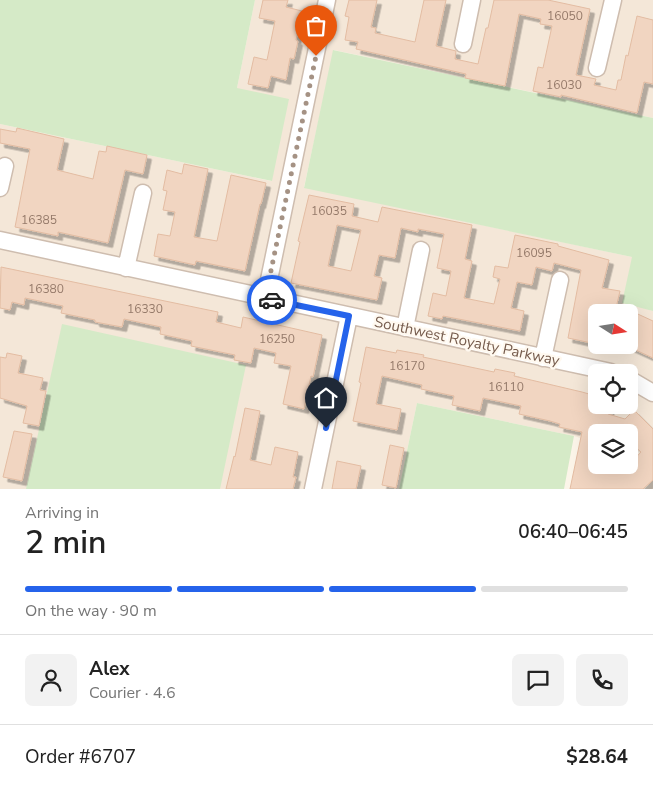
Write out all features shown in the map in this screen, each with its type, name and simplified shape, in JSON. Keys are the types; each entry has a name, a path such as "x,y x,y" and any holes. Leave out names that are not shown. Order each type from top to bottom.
{"street":[{"path":"265,299 328,0"},
{"path":"463,44 472,0"},
{"path":"597,68 613,0"},
{"path":"0,188 5,166"},
{"path":"126,268 143,193"},
{"name":"Southwest Royalty Parkway","path":"0,240 265,299 588,367"},
{"path":"405,328 421,250"},
{"path":"543,358 560,280"},
{"path":"313,489 349,316"},
{"path":"638,384 653,393"}],"shaded area":[{"path":"255,0 653,0 653,118 334,50 304,187 632,257 650,310 653,311 653,489 645,489 649,485 638,473 638,424 588,424 588,440 417,403 399,489 0,489 0,124 271,181 237,88"}],"green space":[{"path":"0,0 255,0 237,88 289,99 272,181 0,124"},
{"path":"333,50 653,118 653,311 638,307 638,304 622,303 632,257 304,188"},
{"path":"62,324 246,365 220,489 26,489"},
{"path":"417,403 574,436 564,489 399,489"}],"building":[{"path":"263,0 288,0 286,7 302,11 294,59 290,58 286,80 271,76 268,88 248,84 254,57 267,60 275,21 259,18"},
{"path":"349,0 377,0 371,27 376,28 375,33 415,42 424,0 446,0 436,46 456,51 455,59 478,64 494,0 548,0 590,9 576,75 596,79 594,85 616,90 618,80 621,80 626,55 628,56 637,16 653,20 653,84 644,82 637,113 561,95 561,97 533,91 538,67 543,68 552,26 540,24 541,19 519,14 505,86 465,78 466,74 356,49 358,42 345,40 349,17 345,16"},
{"path":"17,128 64,139 57,170 93,179 99,151 106,152 107,146 147,155 143,174 125,170 108,243 58,232 58,236 15,227 30,149 0,143 0,129 16,132"},
{"path":"184,164 208,169 194,237 217,241 231,175 266,183 245,271 196,261 195,265 154,256 158,234 170,236 175,212 163,210 167,191 163,190 167,170 182,174"},
{"path":"309,195 354,204 352,216 378,222 382,207 472,225 465,259 472,261 464,298 494,304 500,279 493,277 495,266 508,268 515,235 558,244 558,246 609,260 602,288 620,291 617,304 588,304 588,342 568,338 581,270 554,263 552,271 536,267 532,285 517,282 511,308 524,311 520,331 443,316 442,319 428,316 433,293 446,296 451,271 437,268 444,234 418,229 418,232 401,228 395,258 379,255 374,276 382,278 377,300 291,283 300,242 298,241","holes":["337,225 361,230 351,271 328,266"]},
{"path":"1,267 218,312 216,322 241,328 243,317 322,335 304,409 283,404 291,366 274,363 276,353 254,348 251,363 234,360 235,355 191,346 192,341 160,334 161,327 124,319 122,327 95,322 95,320 61,313 63,306 25,298 24,305 12,302 10,310 0,308"},
{"path":"638,314 653,321 653,358 638,351"},
{"path":"366,347 396,353 397,350 424,355 423,357 494,372 495,369 515,373 514,376 588,394 588,414 608,414 625,419 630,414 638,414 653,429 653,480 643,489 570,489 582,432 559,427 560,424 550,421 519,414 521,406 483,398 480,411 452,405 454,396 421,389 422,385 382,376 376,404 401,409 397,430 353,421 361,383 359,382"},
{"path":"7,353 22,356 18,373 43,378 40,390 46,391 39,426 23,423 27,406 0,398 0,357 6,358"},
{"path":"245,408 260,411 250,460 271,465 275,447 298,452 293,477 296,477 293,489 226,489"},
{"path":"14,431 32,434 22,481 3,477"},
{"path":"390,445 404,448 396,488 382,485"},
{"path":"337,461 361,466 356,489 332,489"}],"way so far":[{"path":"272,300 265,299 316,56"}],"route":[{"path":"272,300 349,316 326,428"}]}
